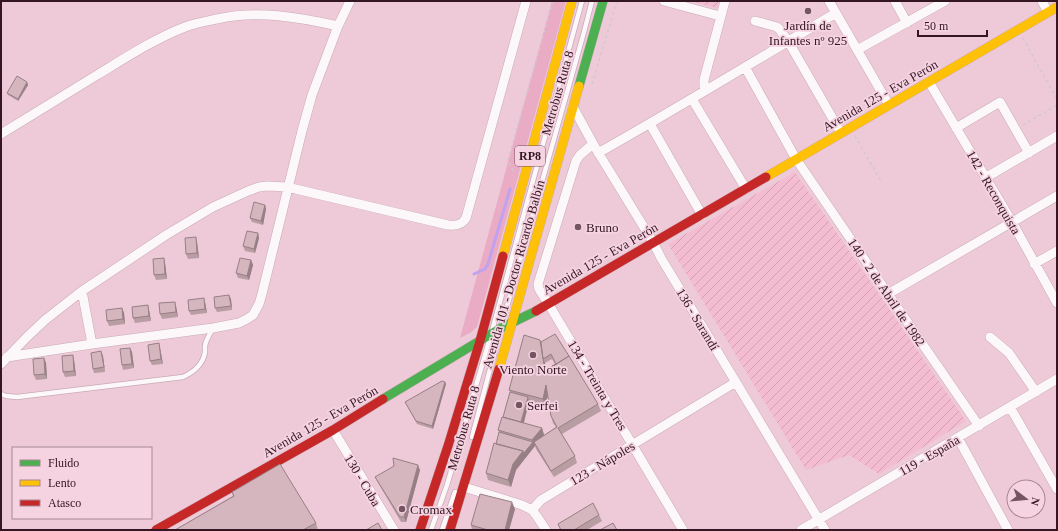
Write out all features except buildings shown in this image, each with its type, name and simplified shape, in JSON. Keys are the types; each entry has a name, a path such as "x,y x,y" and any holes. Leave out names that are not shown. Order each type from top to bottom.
{"main road":[{"name":"Avenida 101 - Doctor Ricardo Balbín","path":"420,530 448,446 480,341 572,1"},
{"name":"Avenida 101 - Doctor Ricardo Balbín","path":"450,530 460,488 514,321 603,1"},
{"name":"Avenida 125 - Eva Perón","path":"156,530 333,430 501,328 530,314 702,215 1057,7"}],"street":[{"path":"4,360 92,344 213,328 239,323 247,320 253,315 262,294 287,187 312,95 338,26 350,1"},
{"path":"4,360 45,320 82,291 166,235 213,207 234,196 259,187 287,187 448,225 456,226 464,221 526,1"},
{"path":"664,1 720,16"},
{"path":"705,90 704,80 725,1"},
{"path":"829,1 889,105"},
{"path":"895,1 907,23"},
{"path":"857,50 945,1"},
{"path":"1042,1 1048,12"},
{"path":"1,134 125,58 159,39 186,27 218,18 270,14 338,26"},
{"path":"598,153 836,14"},
{"path":"755,22 776,27 780,30 788,41 841,133"},
{"name":"140 - 2 de Abril de 1982","path":"745,66 796,159 979,426"},
{"name":"142 - Reconquista","path":"929,82 1012,222 1057,303"},
{"path":"692,99 746,189"},
{"path":"956,128 1000,102 1029,153"},
{"name":"136 - Sarandí","path":"573,107 598,153 653,242 661,258 825,530"},
{"path":"650,124 702,215"},
{"path":"985,178 1057,136"},
{"name":"134 - Treinta y Tres","path":"593,144 580,155 576,162 539,277 539,289 683,530"},
{"path":"888,294 1057,196"},
{"path":"1034,264 1057,251"},
{"path":"82,291 92,344"},
{"path":"990,337 1009,353 1036,392"},
{"name":"119 - España","path":"801,530 1057,379"},
{"name":"123 - Nápoles","path":"532,510 541,500 736,382"},
{"path":"1010,407 1057,489"},
{"name":"130 - Cuba","path":"333,430 394,530"},
{"path":"958,438 1008,530"},
{"path":"460,488 522,505 532,510 546,530"}],"lane":[{"name":"Metrobus Ruta 8","path":"431,530 447,485 491,335 582,1"},
{"name":"Metrobus Ruta 8","path":"471,440 592,1"},
{"path":"1,394 17,397 183,377 192,373 200,365 205,353 207,339 213,328"},
{"name":"Metrobus Ruta 8","path":"442,530 460,488"}],"path":[{"path":"1019,29 1055,96 1057,97"},
{"path":"1016,129 1057,105"},
{"path":"850,128 882,183"}],"shaded area":[{"path":"552,1 566,1 477,327 470,333 460,338"},
{"path":"690,1 719,1 717,8"},
{"path":"795,172 966,421 879,474 849,455 806,470 668,244"}],"waterway":[{"path":"474,274 485,269 488,264 510,189"}],"traffic: fast":[{"path":"579,86 603,1"},
{"path":"383,399 501,328 536,311"}],"traffic: slow":[{"path":"503,256 572,1"},
{"path":"766,177 1057,7"},
{"path":"499,369 579,86"}],"traffic: jam":[{"path":"536,311 766,177"},
{"path":"420,530 448,446 480,341 503,256"},
{"path":"450,530 499,369"},
{"path":"156,530 333,430 383,399"}],"place":[{"name":"Jardín de Infantes nº 925","path":"808,11"},
{"name":"Bruno","path":"578,227"},
{"name":"Viento Norte","path":"533,355"},
{"name":"Serfei","path":"519,405"},
{"name":"Cromax","path":"402,509"}]}
